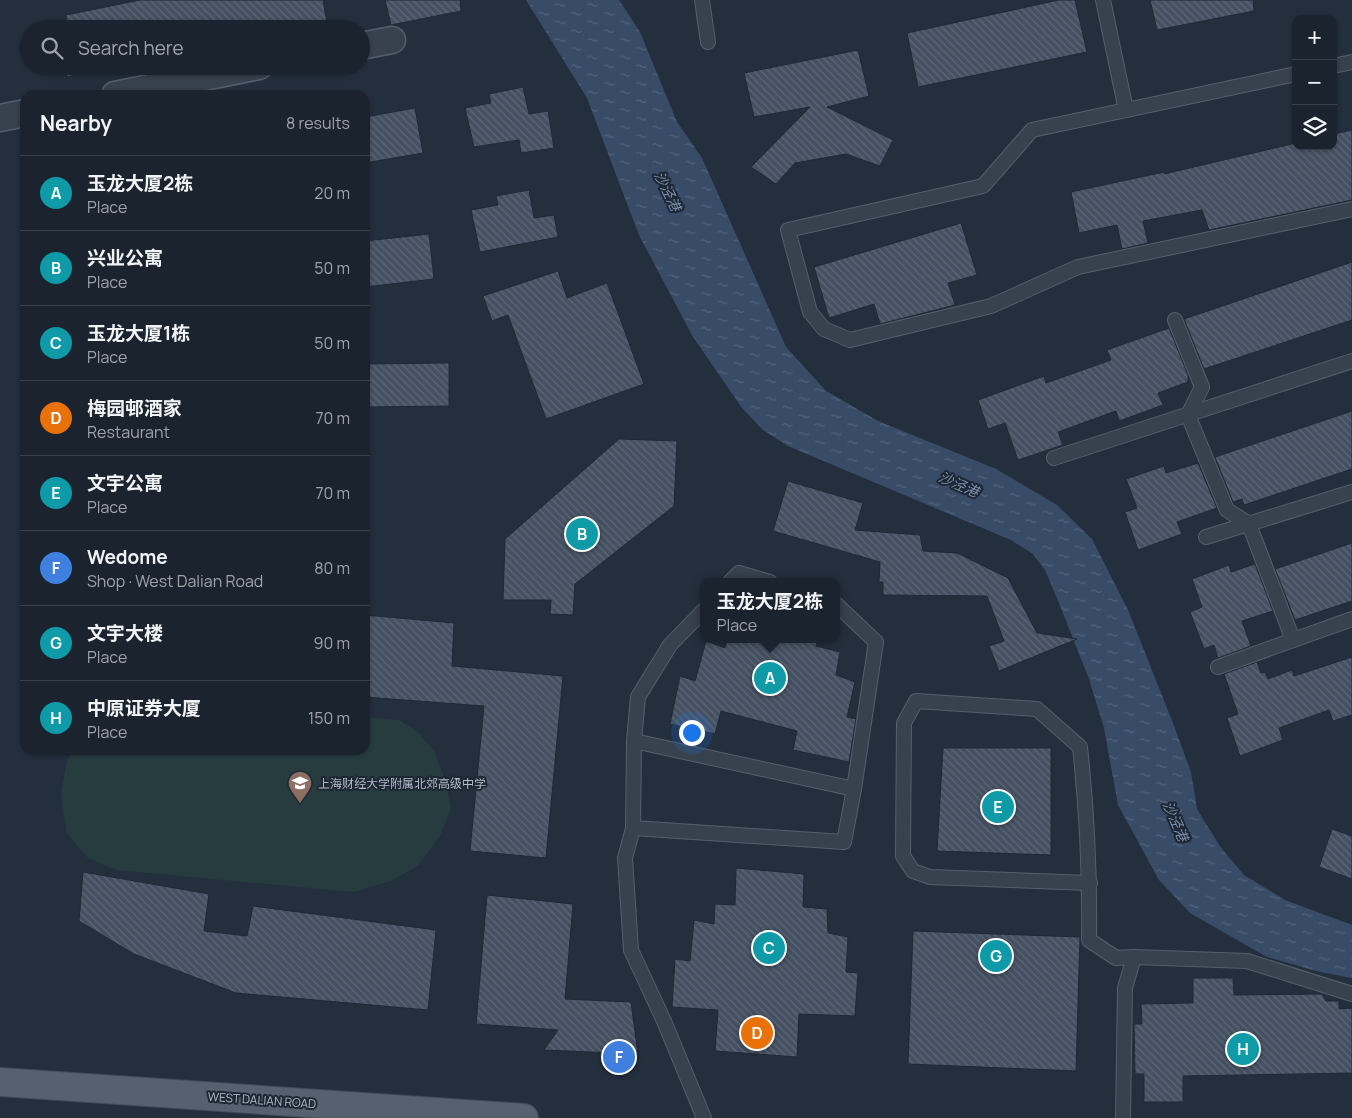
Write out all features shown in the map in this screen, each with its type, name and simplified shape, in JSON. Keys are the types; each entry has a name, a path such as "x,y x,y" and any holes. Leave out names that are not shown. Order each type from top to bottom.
{"main road":[{"name":"WEST DALIAN ROAD","path":"0,1082 524,1118"}],"street":[{"path":"370,44 392,40"},
{"path":"140,90 214,75"},
{"path":"0,118 20,114"}],"lane":[{"path":"702,0 708,42"},
{"path":"1103,0 1126,110"},
{"path":"1337,65 1352,62"},
{"path":"1292,75 1032,130 983,186 788,230 810,312 824,329 850,340 991,306 1078,268 1352,208"},
{"path":"1174,320 1202,387 1188,414 1227,510 1250,524 1293,640"},
{"path":"1054,458 1352,361"},
{"path":"1206,537 1352,492"},
{"path":"734,578 738,573 756,578"},
{"path":"633,828 844,842 876,642 840,608"},
{"path":"700,614 670,645 638,697 634,741 633,828 625,858 631,950 664,1021 704,1118"},
{"path":"1218,667 1352,619"},
{"path":"1090,883 930,877 913,871 903,856 904,723 916,701 1037,709 1080,747 1087,812 1090,883 1088,940 1116,958 1247,961 1352,994"},
{"path":"634,741 854,788"},
{"path":"1123,1118 1124,988 1134,957"}],"green space":[{"path":"370,717 399,720 419,733 434,751 445,779 451,808 441,834 419,865 391,881 353,892 116,870 88,858 66,832 61,792 67,761 71,755 370,755"}],"water":[{"name":"沙泾港","path":"526,0 619,0 640,32 677,122 702,158 786,347 826,391 878,421 996,469 1057,505 1092,539 1128,610 1173,723 1191,772 1197,809 1221,848 1244,875 1285,900 1352,925 1352,978 1316,971 1267,957 1190,913 1159,880 1118,805 1104,728 1089,679 1045,570 1033,554 1011,540 788,446 763,430 742,408 693,337 639,235 587,98"}],"building":[{"path":"140,0 323,0 326,20 67,20 66,15"},
{"path":"385,0 460,0 461,11 391,25"},
{"path":"1059,0 1075,0 1087,52 918,87 907,33"},
{"path":"1150,0 1253,0 1254,11 1157,30"},
{"path":"858,50 869,96 827,107 893,140 880,166 846,154 795,163 776,184 751,167 810,107 754,117 744,73"},
{"path":"523,87 529,114 548,111 554,148 521,153 519,140 474,147 465,108 491,103 489,94"},
{"path":"415,108 423,153 370,162 370,116"},
{"path":"1352,130 1352,200 1209,230 1202,210 1143,221 1148,243 1122,249 1117,225 1079,233 1071,192 1164,172 1164,174 1292,144 1292,150 1337,150 1337,133"},
{"path":"529,190 534,218 554,215 558,237 480,252 471,210 498,205 496,196"},
{"path":"961,223 977,275 948,283 955,305 880,324 874,304 829,318 814,267"},
{"path":"429,234 434,279 370,286 370,240"},
{"path":"1352,262 1352,320 1204,369 1184,319"},
{"path":"558,271 567,298 607,283 644,384 546,419 508,315 492,321 483,296"},
{"path":"1169,328 1188,375 1188,382 1158,393 1163,405 1119,421 1116,411 1058,432 1063,445 1018,460 1005,423 988,429 978,400 1044,376 1046,383 1111,360 1107,350"},
{"path":"449,363 449,406 370,407 370,364"},
{"path":"1352,411 1352,469 1244,505 1242,499 1233,502 1215,457"},
{"path":"619,439 677,441 674,506 575,584 573,615 550,614 551,600 503,600 505,539"},
{"path":"1198,463 1217,508 1177,522 1182,534 1138,550 1125,512 1137,508 1126,479 1164,466 1166,473"},
{"path":"788,481 863,503 855,530 920,535 923,551 957,553 1008,578 1037,633 1077,639 999,671 989,646 1004,641 987,596 883,595 883,582 879,582 880,562 773,531"},
{"path":"1352,543 1352,601 1295,620 1275,569"},
{"path":"1255,564 1273,611 1242,621 1251,646 1218,658 1214,645 1204,649 1190,612 1202,607 1192,579 1229,565 1231,572"},
{"path":"370,615 454,623 452,666 563,676 546,858 470,851 484,706 370,697"},
{"path":"705,643 725,648 726,643 817,643 816,646 840,652 836,675 855,682 847,717 856,719 849,762 793,750 797,731 721,711 715,734 670,724 680,676 695,681"},
{"path":"1352,657 1352,715 1333,721 1329,710 1279,728 1283,740 1240,756 1227,718 1238,714 1224,674 1257,662 1261,673 1265,672 1268,679 1292,670 1294,676"},
{"path":"943,748 1051,748 1051,855 937,851"},
{"path":"1332,829 1352,836 1352,879 1319,867"},
{"path":"736,868 804,874 803,907 827,909 828,933 848,937 846,972 858,973 855,1016 799,1014 797,1057 715,1051 718,1010 672,1007 675,959 690,961 694,920 714,924 715,904 735,905"},
{"path":"83,872 209,894 204,931 247,936 253,906 436,930 428,1010 236,993 134,954 79,921"},
{"path":"487,895 573,904 565,999 631,1002 638,1054 544,1050 558,1030 476,1024"},
{"path":"913,931 1080,937 1076,1071 908,1064"},
{"path":"1193,978 1233,978 1234,995 1322,994 1326,1001 1339,1001 1339,1009 1352,1008 1352,1073 1183,1076 1183,1102 1144,1102 1144,1074 1135,1074 1134,1024 1142,1024 1141,1004 1193,1003"}],"place":[{"name":"兴业公寓","path":"582,534"},
{"name":"玉龙大厦2栋","path":"770,678"},
{"name":"上海财经大学附属北郊高级中学","path":"300,804"},
{"name":"文宇公寓","path":"998,807"},
{"name":"玉龙大厦1栋","path":"769,948"},
{"name":"文宇大楼","path":"996,956"},
{"name":"梅园邨酒家","path":"757,1033"},
{"name":"中原证券大厦","path":"1243,1049"},
{"name":"Wedome","path":"619,1057"}]}
